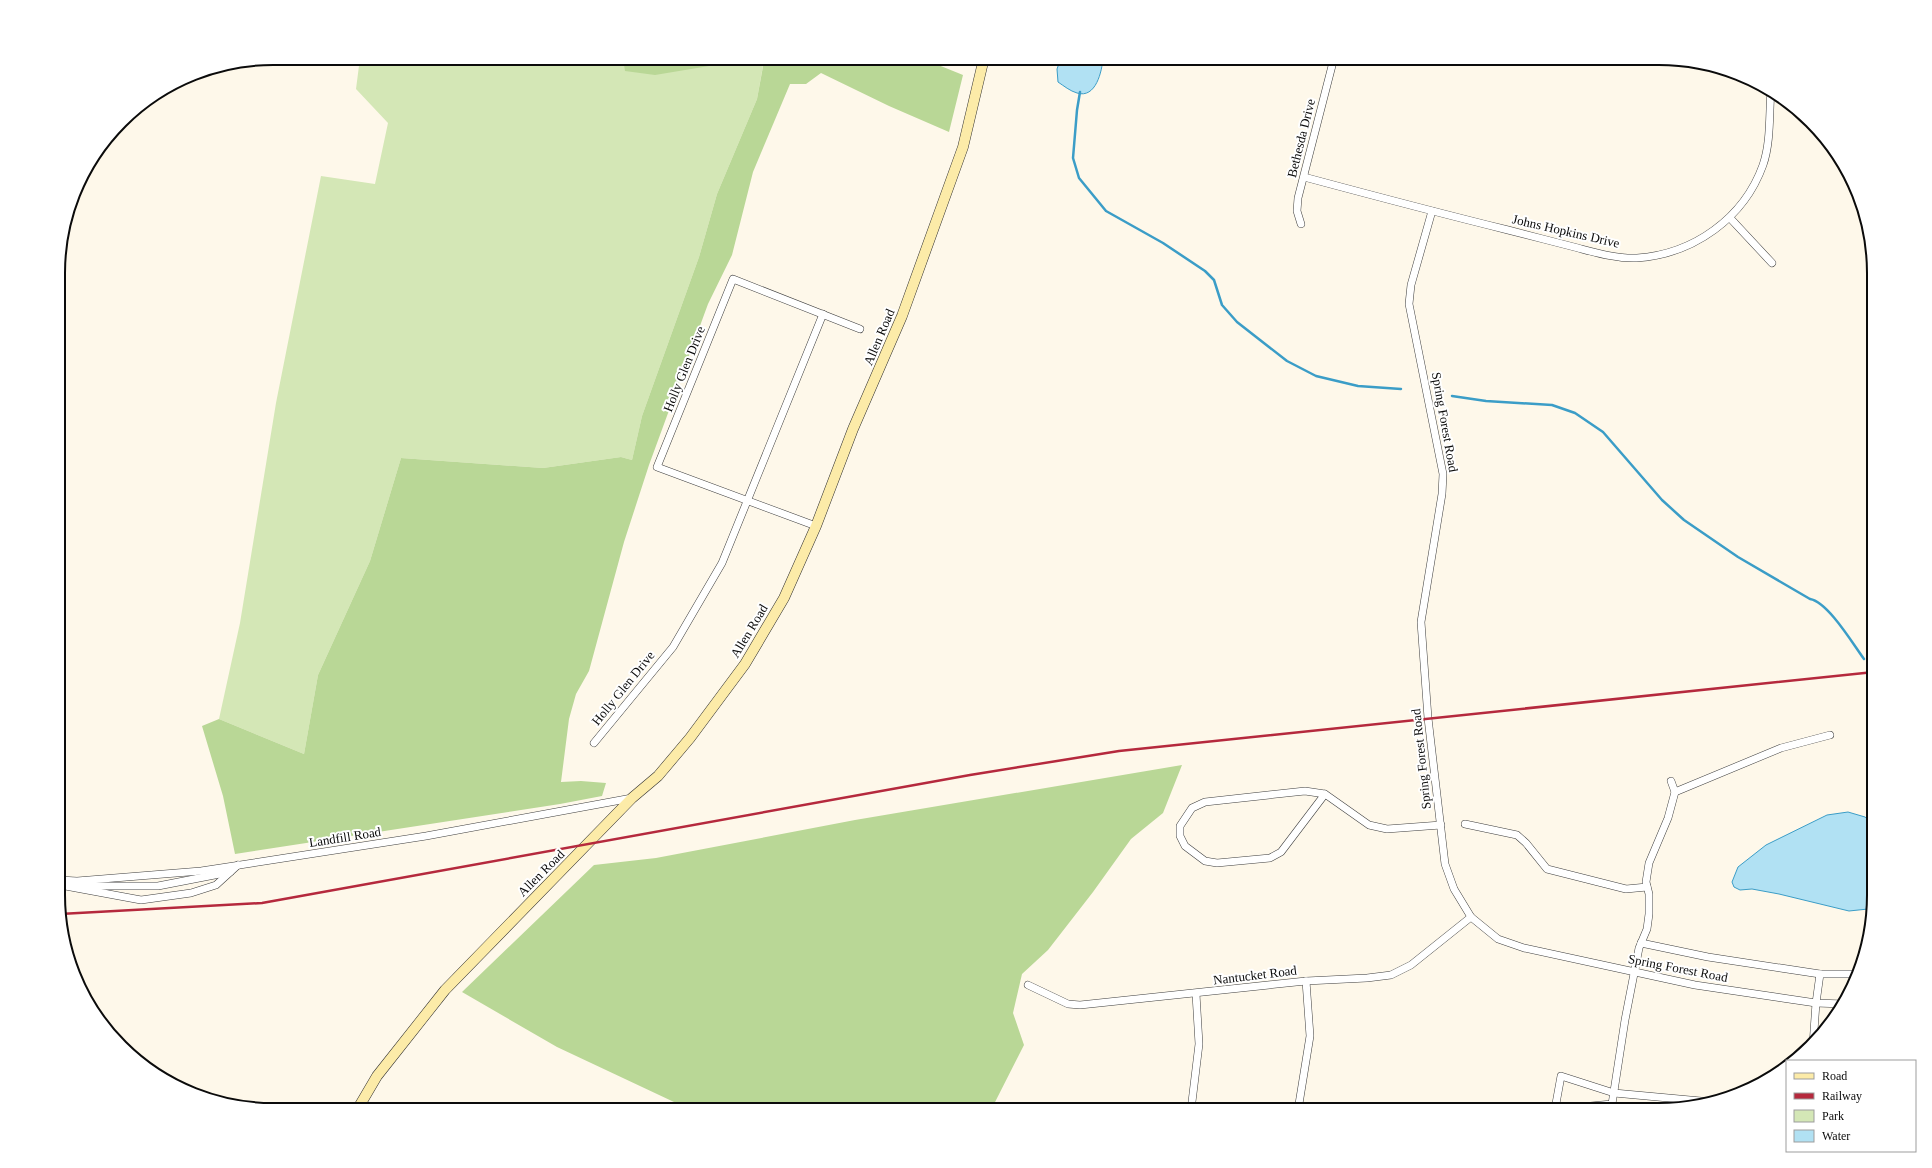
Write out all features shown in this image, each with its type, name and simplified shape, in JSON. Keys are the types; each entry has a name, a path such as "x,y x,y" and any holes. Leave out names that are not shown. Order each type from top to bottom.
{"main road":[{"name":"Allen Road","path":"361,1103 377,1076 445,990 632,798 658,776 690,738 746,664 784,598 816,526 853,429 902,316 964,147 982,65"}],"street":[{"name":"Bethesda Drive","path":"1301,224 1297,211 1304,176 1332,65"},
{"name":"Johns Hopkins Drive","path":"1304,176 1432,212 1606,255 1637,258 1668,252 1690,245 1710,235 1730,218 1752,187 1763,164 1767,143 1770,97"},
{"name":"Spring Forest Road","path":"1432,212 1411,285 1410,304 1443,474 1442,494 1421,622 1428,718 1441,825 1447,870 1454,889 1471,917 1498,939 1524,948 1695,985 1816,1003 1836,1004"},
{"path":"1730,218 1772,263"},
{"name":"Holly Glen Drive","path":"816,526 657,467 733,279 860,329"},
{"name":"Holly Glen Drive","path":"594,743 673,647 722,564 749,501 823,314"},
{"path":"1675,792 1781,748 1830,734"},
{"path":"1612,1103 1625,1020 1641,944 1647,929 1649,914 1649,894 1646,882 1648,863 1668,818 1675,792 1671,781"},
{"path":"1325,794 1281,852 1270,858 1217,864 1205,861 1184,846 1180,836 1180,826 1192,808 1205,802 1305,791 1325,794 1369,825 1388,829 1441,825"},
{"name":"Landfill Road","path":"65,883 201,871 426,836 632,798"},
{"path":"1465,824 1517,835 1526,843 1547,869 1626,889 1647,887"},
{"path":"65,885 141,900 191,893 216,885 238,865"},
{"path":"65,884 158,886 232,871"},
{"name":"Nantucket Road","path":"1028,985 1068,1004 1080,1005 1196,994 1306,981 1367,978 1391,974 1411,965 1471,917"},
{"path":"1641,944 1708,958 1820,974 1851,974"},
{"path":"1814,1033 1820,974"},
{"path":"1299,1103 1310,1036 1306,981"},
{"path":"1192,1103 1199,1044 1196,994"},
{"path":"1554,1103 1561,1076 1614,1093 1692,1100"}],"green space":[{"path":"359,65 763,65 757,99 717,194 699,257 642,416 632,460 621,457 543,468 401,458 370,561 318,675 304,754 219,719 240,623 276,403 321,176 375,184 388,123 356,89"},
{"path":"624,65 715,65 655,75 625,71"},
{"path":"763,65 938,65 963,75 949,132 889,106 821,73 806,84 790,84 753,172 732,255 708,304 649,465 624,542 589,671 576,694 569,719 561,782 581,781 606,783 602,796 560,804 235,854 223,796 202,726 219,719 304,754 318,675 370,561 401,458 543,468 621,457 632,460 642,416 699,257 717,194 757,99"},
{"path":"1182,765 1163,813 1131,839 1093,892 1048,950 1022,974 1013,1013 1024,1045 995,1103 676,1103 557,1047 462,992 594,865 656,858 855,820"}],"water":[{"path":"1058,65 1102,65 1097,83 1089,92 1084,94 1069,90 1058,82 1057,69"},
{"path":"1848,812 1867,819 1867,909 1849,911 1779,894 1752,889 1740,890 1734,887 1732,882 1738,867 1766,845 1827,815"}],"waterway":[{"path":"1080,92 1073,158 1079,178 1106,211 1163,243 1205,271 1214,280 1222,305 1237,322 1287,361 1316,376 1358,386 1401,389"},
{"path":"1452,396 1486,401 1552,405 1575,413 1603,432 1662,500 1684,520 1738,557 1817,602 1840,624 1864,659"}],"railway":[{"path":"66,914 262,903 970,775 1119,751 1867,673"}]}
